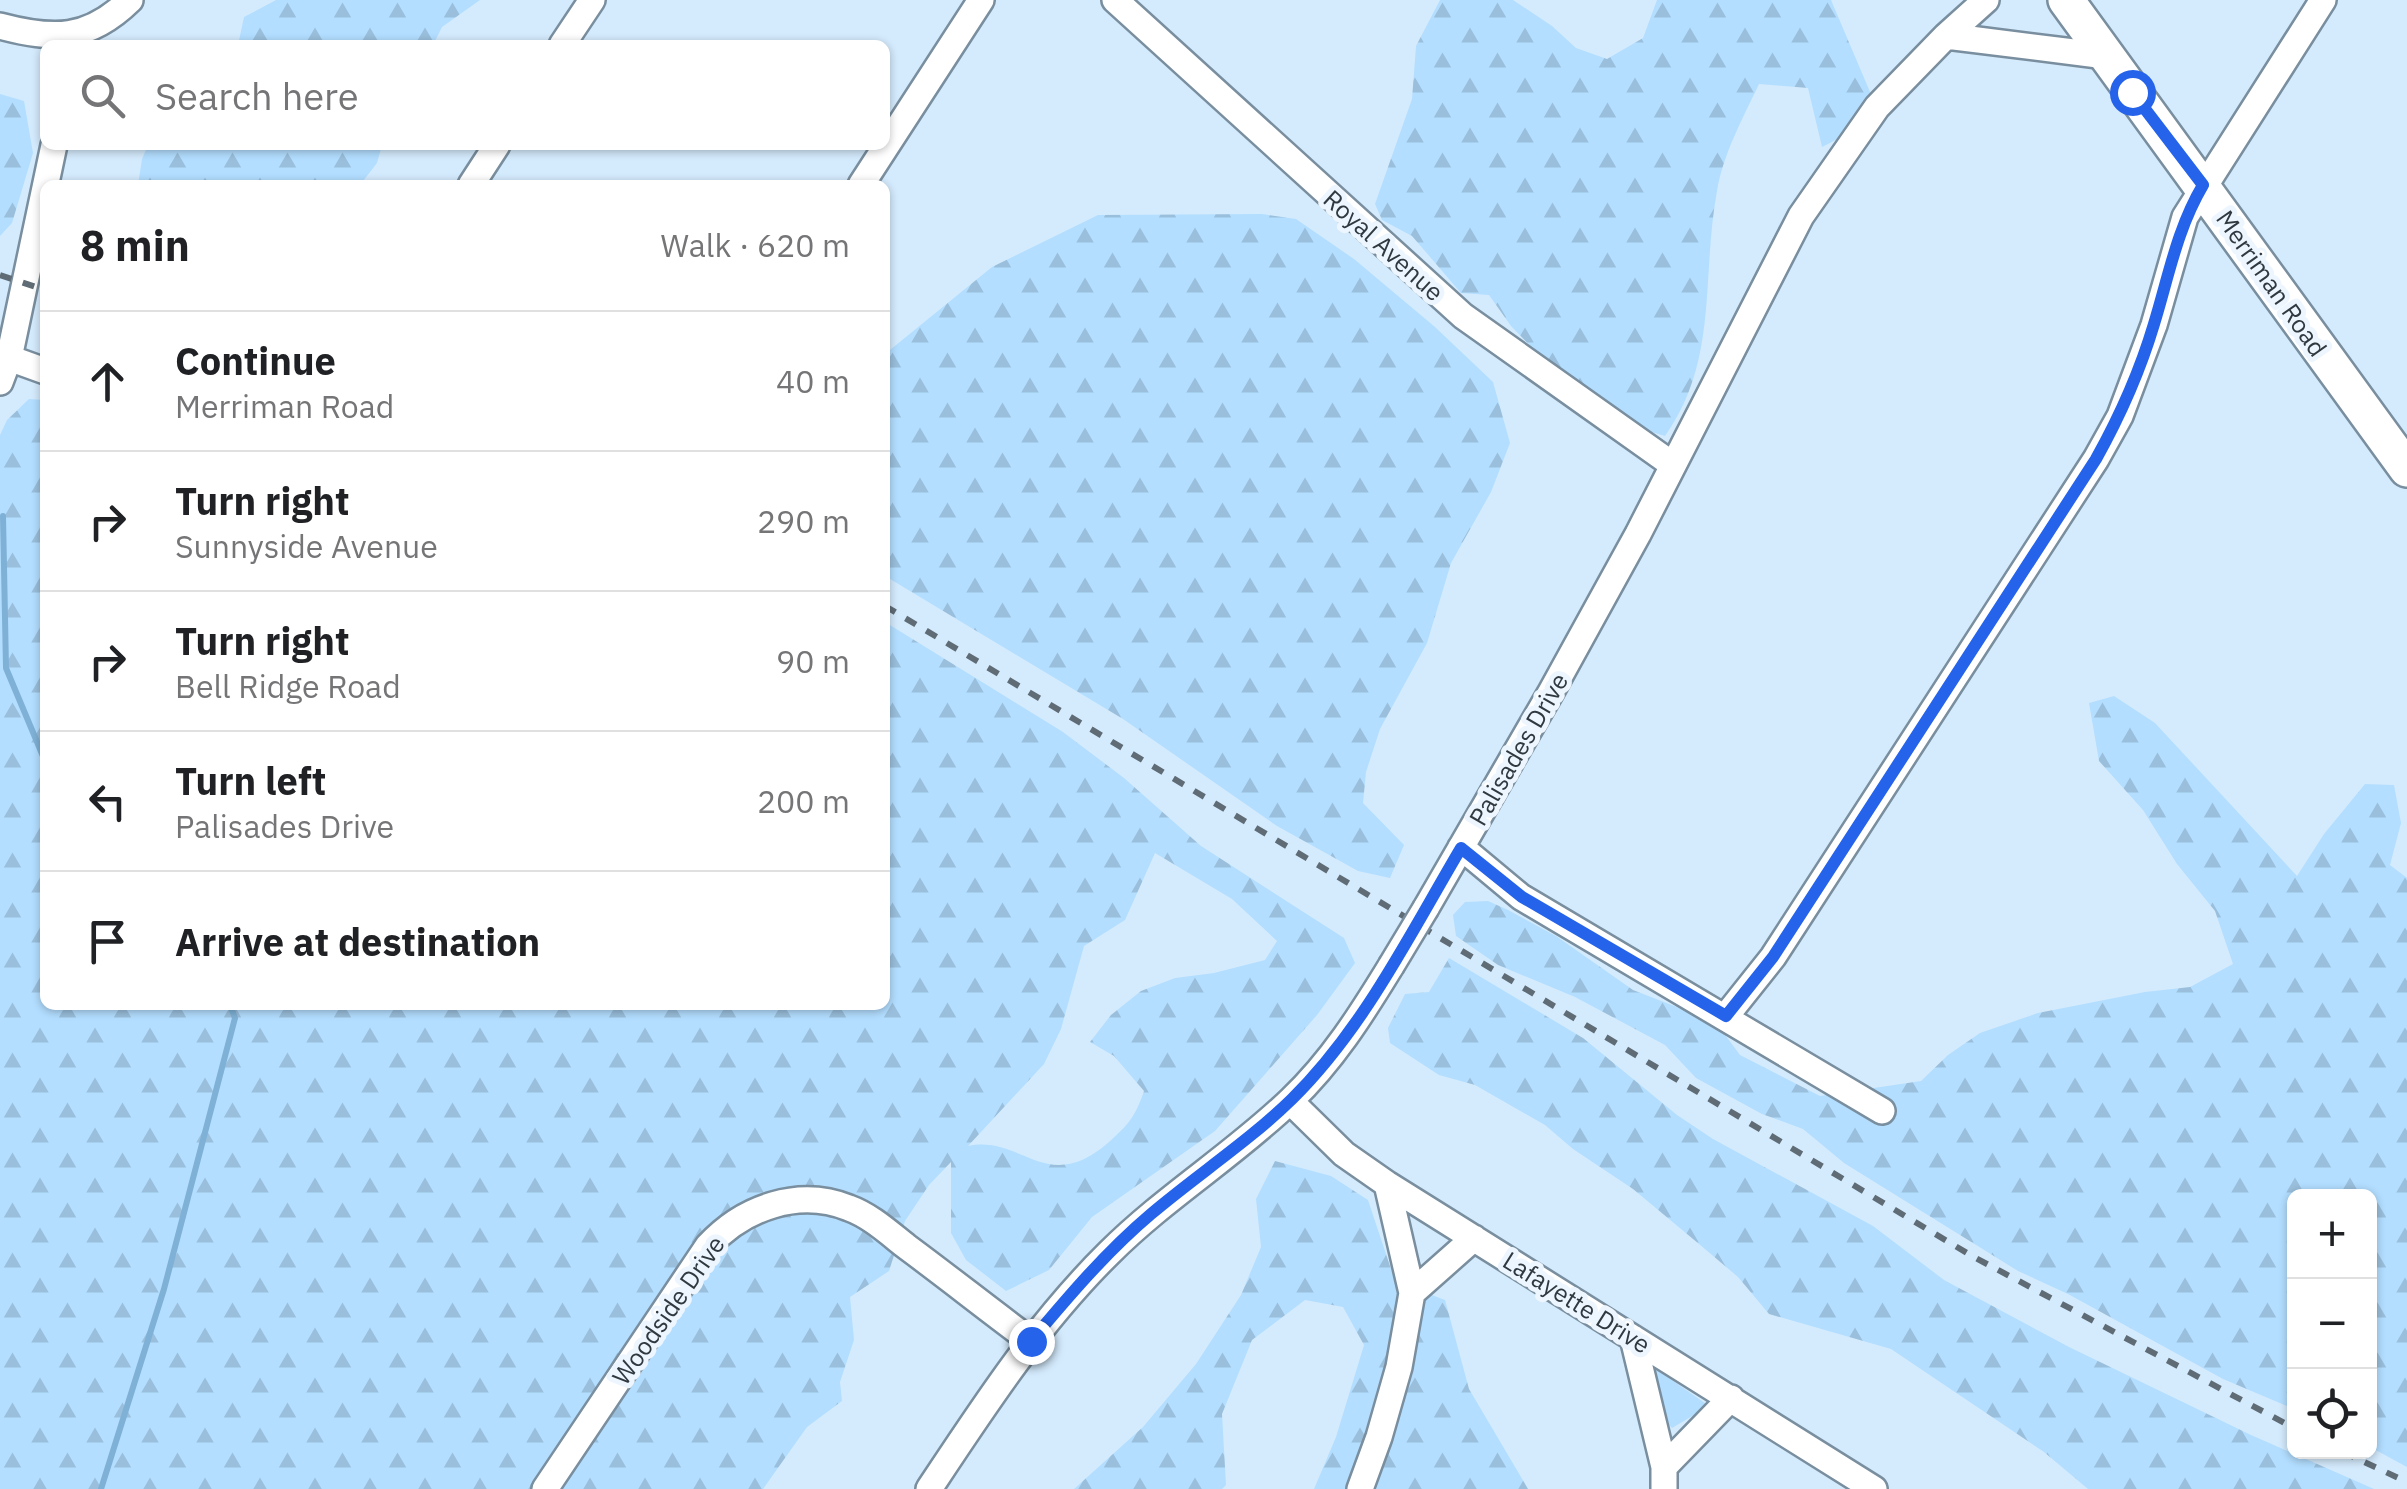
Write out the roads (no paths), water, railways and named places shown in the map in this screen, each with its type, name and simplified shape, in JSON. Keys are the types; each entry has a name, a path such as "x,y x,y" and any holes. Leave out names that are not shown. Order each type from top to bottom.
{"main road":[{"name":"Merriman Road","path":"2066,0 2407,469"}],"street":[{"path":"0,26 39,36 76,39 130,0"},
{"path":"565,40 592,0"},
{"path":"890,140 981,0"},
{"name":"Royal Avenue","path":"1116,0 1463,316 1673,465"},
{"name":"Palisades Drive","path":"929,1489 1031,1341 1079,1284 1149,1216 1290,1101 1349,1034 1569,661 1801,216 1877,106 1986,0"},
{"path":"1726,1016 1773,957 2096,459 2120,416 2154,325 2184,217 2323,0"},
{"path":"1946,36 2106,56"},
{"path":"46,180 53,150"},
{"path":"473,180 494,150"},
{"path":"864,180 884,150"},
{"path":"40,208 4,370 40,371"},
{"path":"1461,848 1522,897 1882,1111"},
{"name":"Lafayette Drive","path":"1290,1101 1344,1154 1386,1184 1874,1489"},
{"path":"1360,1489 1398,1367 1412,1293 1386,1184"},
{"name":"Woodside Drive","path":"545,1489 708,1246 734,1222 771,1206 789,1201 830,1202 864,1214 1031,1341"},
{"path":"1412,1293 1474,1238"},
{"path":"1634,1338 1664,1478"},
{"path":"1664,1478 1731,1398"}],"waterway":[{"path":"3,516 6,668 40,749"},
{"path":"101,1489 164,1289 235,1018 232,1010"}],"railway":[{"path":"0,275 40,288"},
{"path":"890,609 1972,1256 2287,1424"},
{"path":"2358,1459 2407,1482"}]}
